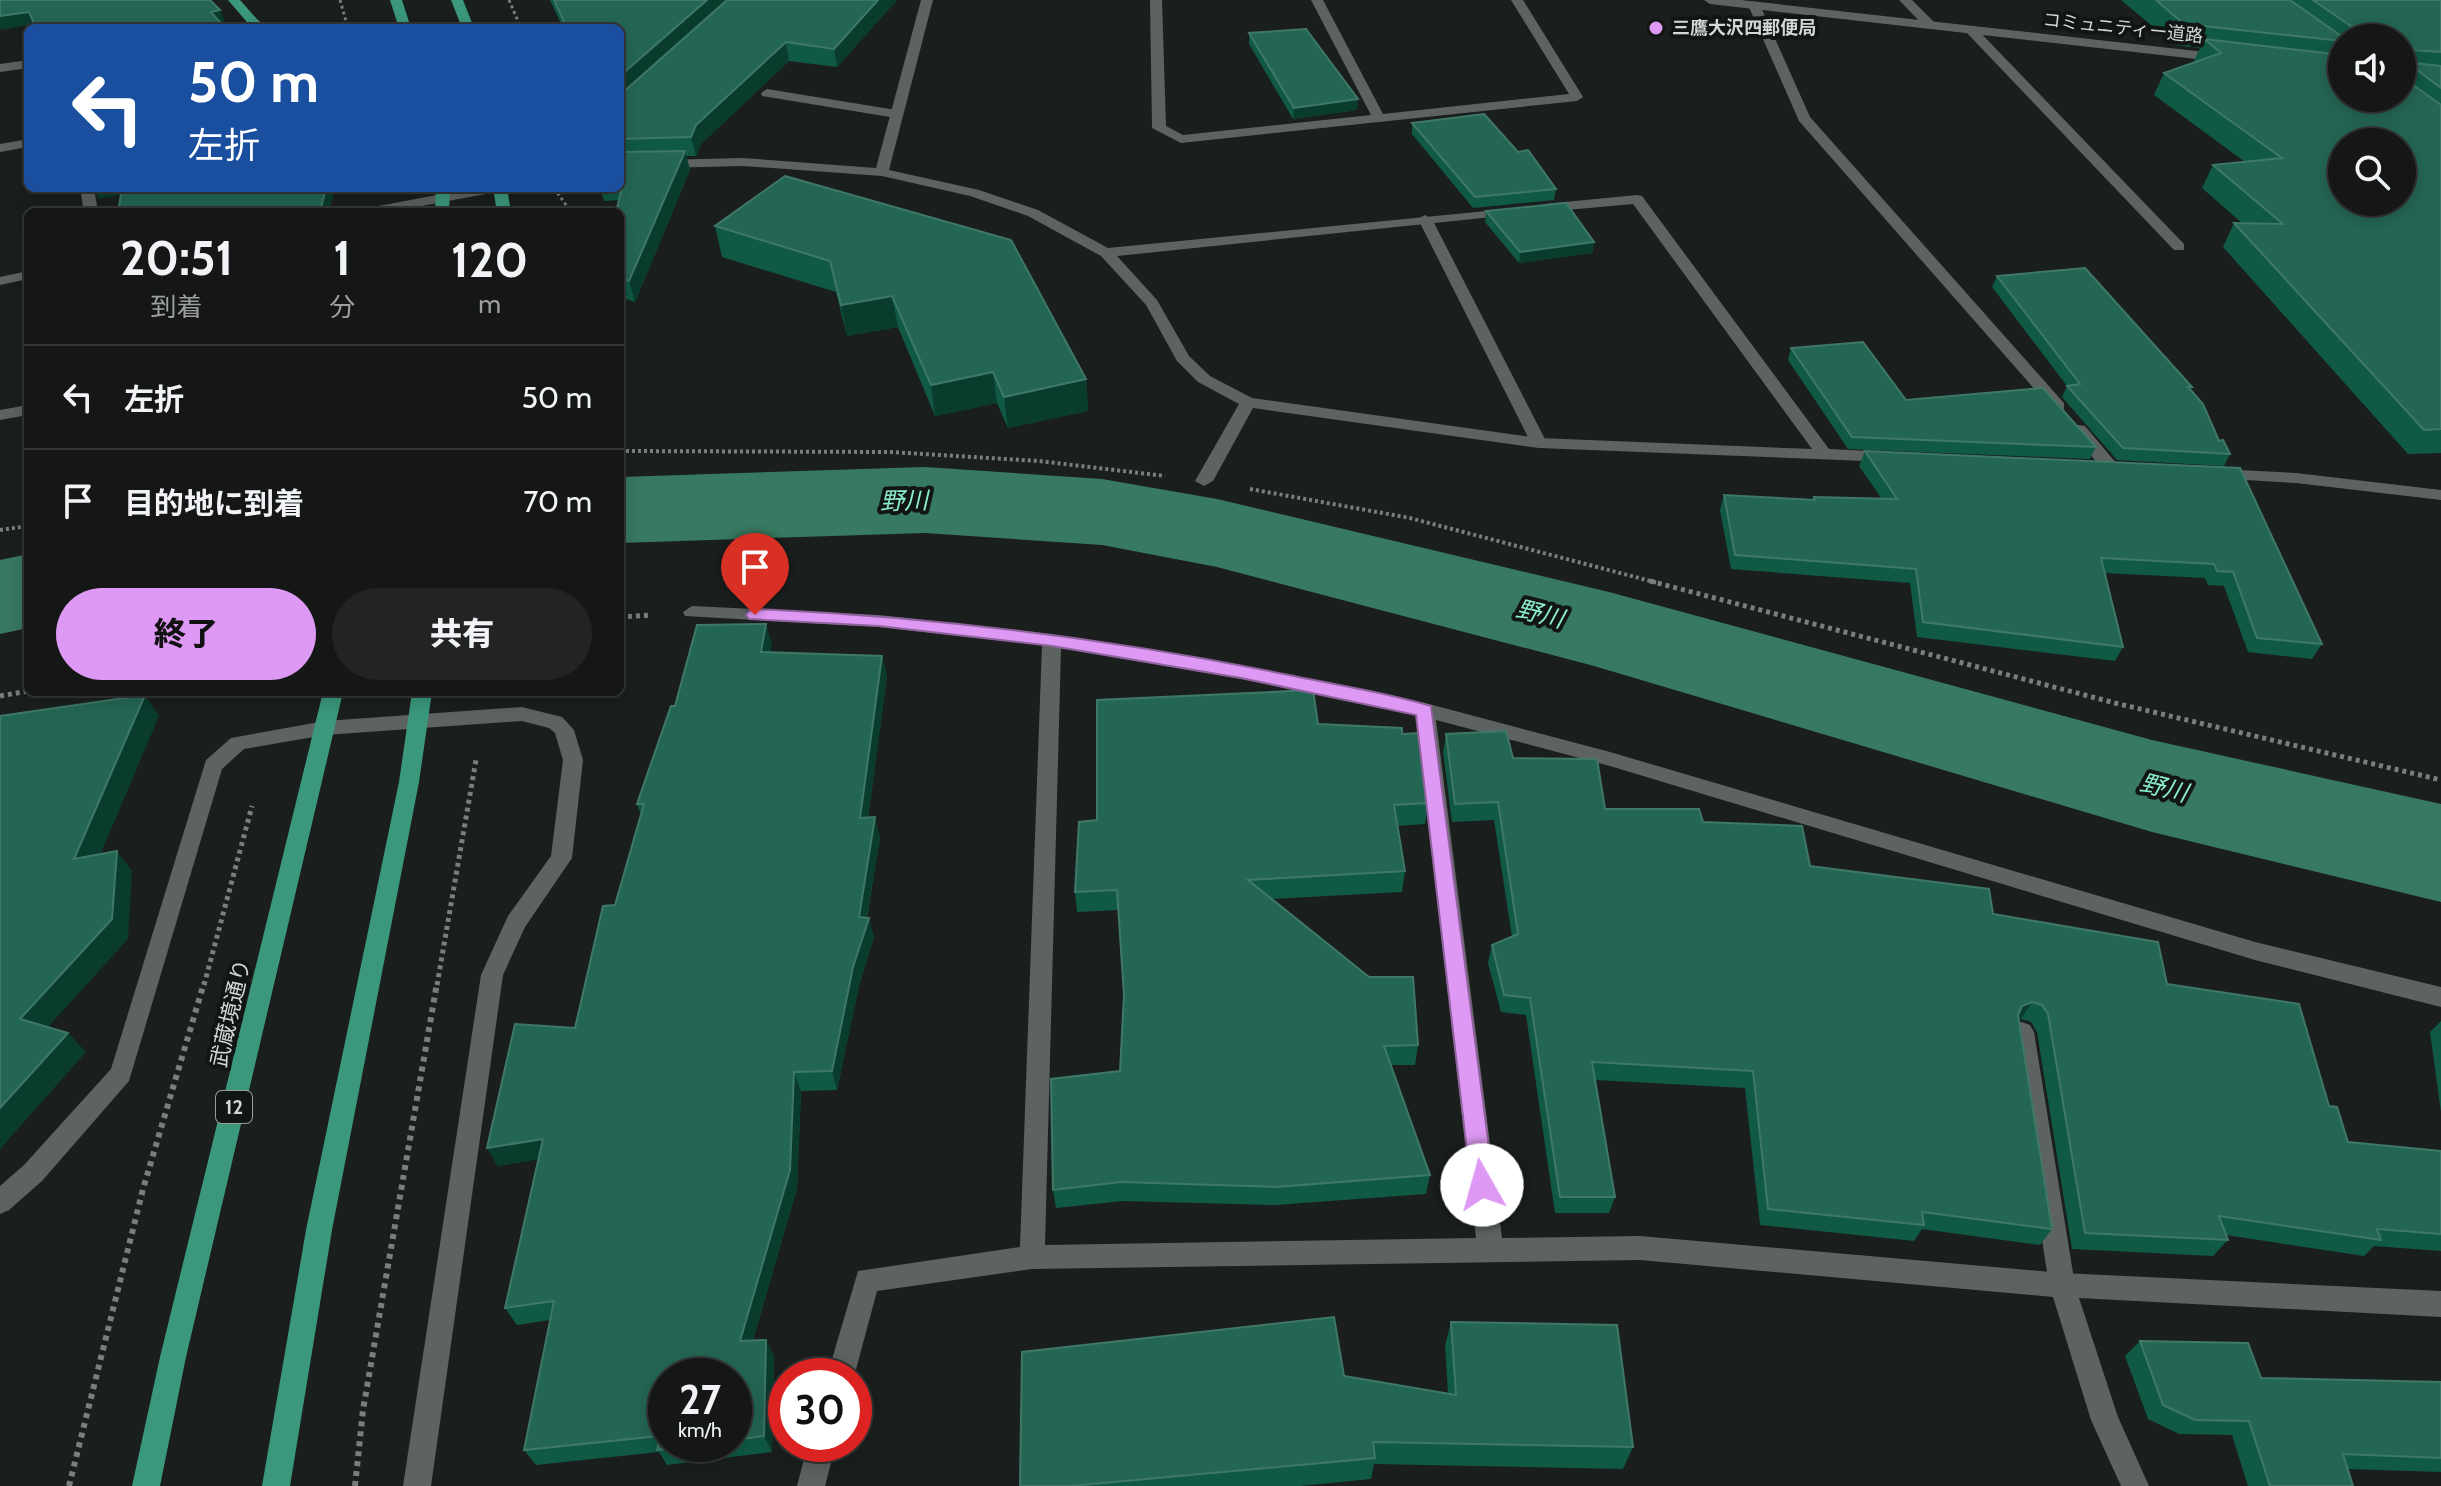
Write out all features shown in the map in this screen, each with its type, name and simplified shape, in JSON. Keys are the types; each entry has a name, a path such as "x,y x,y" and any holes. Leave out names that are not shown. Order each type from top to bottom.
{"main road":[{"path":"234,0 255,24"},
{"path":"396,0 404,24"},
{"path":"457,0 466,24"},
{"name":"武蔵境通り","path":"146,1486 173,1357 332,696"},
{"path":"276,1486 319,1230 409,782 421,696"}],"street":[{"path":"882,172 927,0"},
{"path":"1156,0 1159,128 1181,139 1577,97 1517,0"},
{"path":"1317,0 1379,118"},
{"name":"コミュニティー道路","path":"1710,0 2233,59"},
{"path":"1905,0 1930,25"},
{"path":"1754,5 1804,118 2119,468 2081,466"},
{"path":"1970,29 2179,247"},
{"path":"0,68 24,65"},
{"path":"767,93 896,114"},
{"path":"0,148 24,144"},
{"path":"624,165 743,162 882,172 974,193 1033,213 1106,253 1152,303 1183,358 1204,379 1248,402 1539,443 1914,458"},
{"path":"391,208 478,192"},
{"path":"1106,253 1637,199 1824,454"},
{"path":"1425,219 1539,443"},
{"path":"0,281 24,276"},
{"path":"1204,481 1248,402"},
{"path":"0,415 24,411"},
{"path":"2204,473 2296,478 2441,495"},
{"path":"692,612 879,621 1052,640 1241,672 1425,710 1610,759 2255,951 2441,997"},
{"path":"1032,1257 1052,640"},
{"path":"1425,710 1490,1248"},
{"path":"0,1202 33,1173 121,1074 213,765 238,743 325,728 522,714 555,722 568,739 573,760 561,858 516,922 492,975 417,1486"},
{"path":"2022,1032 2062,1285 2105,1420 2135,1486"},
{"path":"846,1358 867,1280 1032,1257 1640,1248 2062,1285 2441,1304"},
{"path":"811,1486 817,1462"}],"path":[{"path":"340,0 347,24"},
{"path":"509,0 519,24"},
{"path":"624,451 890,452 1039,461 1204,481 1410,518 2145,710 2441,780"},
{"path":"0,530 24,527"},
{"path":"0,696 24,692"},
{"path":"355,1486 363,1410 477,753"},
{"path":"69,1486 143,1189 227,907 253,803"}],"building":[{"path":"0,0 210,0 220,10 211,12 222,24 34,24 29,12 0,16"},
{"path":"554,0 707,0 624,73 624,24 565,24"},
{"path":"727,0 878,0 834,49 786,42 696,125 691,137 624,139 624,91"},
{"path":"2156,0 2290,0 2328,27 2328,39 2184,24"},
{"path":"2313,0 2441,0 2441,52 2416,50 2416,24 2348,24"},
{"path":"1306,29 1358,99 1294,108 1249,33"},
{"path":"2204,39 2328,53 2328,112 2416,112 2416,87 2441,105 2441,429 2424,430 2234,223 2283,224 2213,165 2282,158 2164,73 2221,53"},
{"path":"2416,63 2441,66 2441,88 2417,70"},
{"path":"1484,114 1518,152 1528,150 1556,189 1475,197 1412,123"},
{"path":"685,151 629,281 624,279 624,208 617,208 621,192 624,192 624,152"},
{"path":"785,176 1011,240 1086,379 1004,397 993,372 931,385 892,296 841,305 830,261 715,226"},
{"path":"121,192 325,192 321,208 119,208"},
{"path":"1566,203 1594,242 1520,252 1486,211"},
{"path":"2085,268 2192,387 2188,387 2203,404 2219,441 2223,440 2230,454 2123,448 2067,386 2080,384 1997,276"},
{"path":"1863,342 1906,400 2043,388 2096,447 1852,437 1791,348"},
{"path":"1865,451 2240,468 2322,644 2257,638 2233,572 2217,571 2214,564 2101,558 2123,647 1923,622 1916,569 1735,555 1724,495 1815,500 1814,497 1897,499"},
{"path":"766,624 761,652 882,656 860,818 875,817 859,917 869,918 853,967 832,1071 794,1072 790,1170 740,1341 766,1340 764,1436 752,1438 752,1358 648,1358 648,1437 524,1450 554,1301 505,1308 543,1139 487,1148 515,1024 575,1028 603,906 615,905 644,804 637,804 671,706 675,706 697,625"},
{"path":"1313,690 1318,724 1402,728 1402,734 1420,733 1428,803 1394,805 1405,871 1248,880 1369,977 1413,977 1418,1045 1384,1046 1430,1175 1276,1187 1121,1182 1053,1190 1051,1079 1120,1071 1124,995 1117,890 1075,892 1079,822 1097,820 1097,700"},
{"path":"145,696 74,859 117,851 112,919 20,1019 68,1033 0,1108 0,716"},
{"path":"1506,731 1513,758 1597,759 1605,809 1699,809 1703,822 1802,826 1810,866 1989,889 1993,914 2158,942 2167,984 2299,1004 2329,1106 2337,1107 2348,1142 2441,1151 2441,1234 2377,1229 2381,1240 2219,1216 2228,1240 2085,1233 2048,1014 2042,1005 2032,1002 2022,1006 2018,1015 2052,1229 1922,1212 1924,1225 1768,1209 1753,1071 1592,1062 1615,1197 1560,1197 1530,998 1504,995 1492,945 1518,934 1498,802 1455,804 1446,734"},
{"path":"1334,1317 1344,1376 1456,1395 1451,1322 1617,1325 1633,1447 1373,1442 1375,1458 1070,1486 1020,1486 1022,1352"},
{"path":"2140,1341 2248,1343 2261,1378 2441,1382 2441,1458 2343,1454 2353,1486 2270,1486 2249,1421 2195,1420 2163,1405"}],"waterway":[{"name":"野川","path":"624,510 925,500 1102,512 1217,533 1609,631 2152,786 2441,853"},
{"name":"野川","path":"0,597 24,592"}],"place":[{"name":"三鷹大沢四郵便局","path":"1656,28"}],"route":[{"path":"755,615 879,621 1052,640 1241,672 1425,710 1482,1185"}]}
